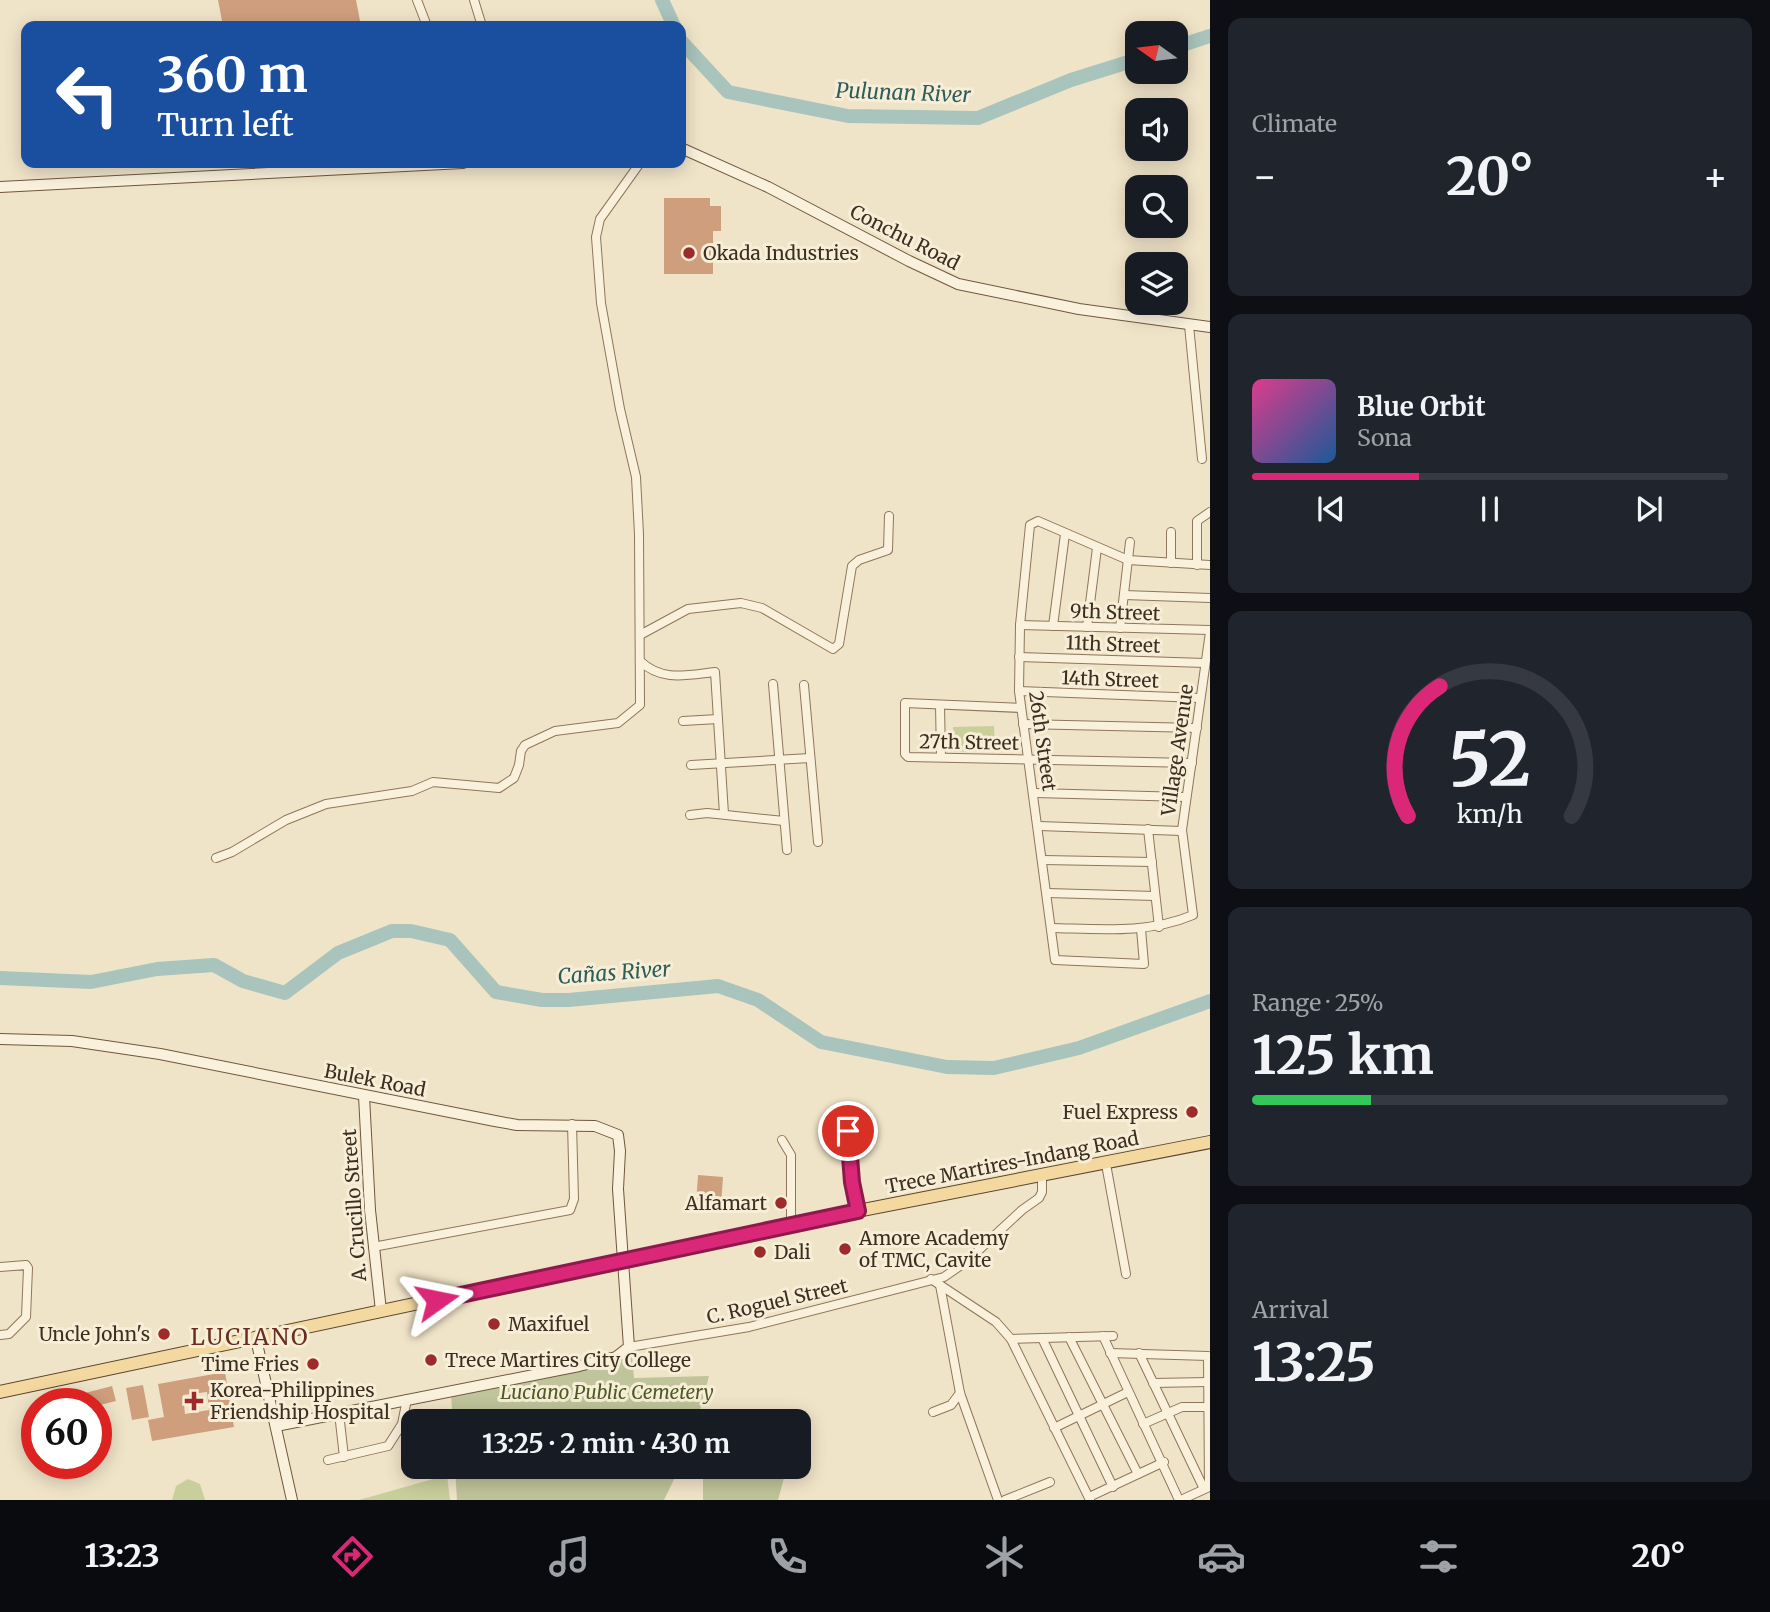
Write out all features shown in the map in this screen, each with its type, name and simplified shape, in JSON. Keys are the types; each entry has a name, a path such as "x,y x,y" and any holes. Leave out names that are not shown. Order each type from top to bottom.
{"main road":[{"name":"Conchu Road","path":"686,150 768,187 958,284 1079,309 1210,327"},
{"path":"0,187 367,168"},
{"name":"Bulek Road","path":"0,1039 72,1041 160,1054 517,1125 572,1124 611,1130 619,1139 618,1189 629,1347"},
{"name":"A. Crucillo Street","path":"364,1096 373,1247 381,1311"},
{"name":"Trece Martires-Indang Road","path":"0,1392 791,1224 1210,1142"},
{"path":"256,1339 292,1500"},
{"path":"275,1426 579,1366 616,1357 629,1347"}],"street":[{"path":"417,0 425,21"},
{"path":"474,0 480,21"},
{"path":"216,858 232,852 286,820 326,804 412,791 433,782 499,788 514,778 525,745 555,731 618,723 628,716 642,699 636,477 620,409 601,303 596,237 600,219 636,168"},
{"path":"1189,325 1202,459"},
{"path":"1197,565 1197,521 1210,512"},
{"path":"1026,515 1033,523 1128,560 1210,565"},
{"path":"640,635 688,609 741,603 762,608 833,649 839,643 852,566 859,560 888,550 888,516"},
{"name":"26th Street","path":"1033,523 1020,625 1019,691 1035,793 1055,960 1144,964 1141,929"},
{"path":"1171,532 1171,563"},
{"path":"1053,626 1065,534"},
{"path":"1120,628 1130,542"},
{"path":"1087,627 1097,548"},
{"path":"1124,596 1210,598"},
{"name":"9th Street","path":"1020,625 1210,631"},
{"name":"Village Avenue","path":"1159,927 1193,915 1182,831 1210,631"},
{"name":"11th Street","path":"1019,657 1205,663"},
{"path":"640,661 651,671 667,676 715,671 723,814"},
{"path":"772,684 787,850"},
{"path":"804,685 818,842"},
{"name":"14th Street","path":"1019,691 1200,698"},
{"name":"27th Street","path":"940,705 906,703 903,707 905,754 908,757 1192,763"},
{"path":"941,757 940,705 1021,708"},
{"path":"683,721 718,719"},
{"path":"1023,724 1197,728"},
{"path":"691,765 779,762 810,758"},
{"path":"1035,793 1186,797"},
{"path":"690,815 723,814 784,821"},
{"path":"1039,826 1182,831"},
{"path":"1051,928 1159,927 1148,830"},
{"path":"1043,860 1152,862"},
{"path":"1047,893 1155,896"},
{"path":"373,1247 570,1210 574,1199 572,1124"},
{"path":"848,1131 852,1182 858,1211"},
{"path":"782,1140 790,1153 791,1224"},
{"path":"1106,1164 1126,1274"},
{"name":"C. Roguel Street","path":"629,1347 749,1327 944,1277 957,1269 1019,1212 1040,1198 1042,1175"},
{"path":"0,1267 26,1265 28,1268 26,1319 9,1334 0,1335"},
{"path":"930,1279 996,1322 1011,1339 1090,1499 1164,1462"},
{"path":"940,1285 960,1393 999,1500"},
{"path":"1103,1336 1180,1500 1208,1488"},
{"path":"1011,1339 1113,1336"},
{"path":"1042,1338 1113,1487"},
{"path":"1069,1338 1138,1474"},
{"path":"1110,1353 1208,1356 1208,1488"},
{"path":"1139,1353 1208,1488"},
{"path":"1153,1383 1208,1382"},
{"path":"1054,1428 1128,1392"},
{"path":"933,1412 951,1405 960,1393"},
{"path":"328,1460 388,1446 402,1424 407,1399"},
{"path":"1143,1424 1182,1407 1208,1406"},
{"path":"339,1413 344,1457"},
{"path":"1005,1500 1050,1482"}],"green space":[{"path":"994,726 995,750 954,752 953,727"},
{"name":"Luciano Public Cemetery","path":"632,1357 634,1378 709,1376 700,1409 452,1409 451,1395"},
{"path":"188,1479 200,1484 205,1500 172,1500 176,1486"},
{"path":"433,1479 447,1479 450,1500 359,1500"},
{"path":"456,1479 674,1479 664,1500 457,1500"},
{"path":"703,1479 784,1479 778,1500 703,1500"}],"building":[{"path":"218,0 356,0 360,21 222,21"},
{"name":"Okada Industries","path":"664,198 710,198 710,206 721,206 721,231 713,231 713,274 664,274"},
{"path":"698,1175 723,1177 721,1207 696,1205"},
{"path":"225,1372 234,1427 152,1441 148,1420 164,1417 158,1384","holes":["207,1392 209,1410 185,1414 183,1395"]},
{"path":"143,1385 149,1417 132,1420 126,1388"},
{"path":"112,1386 116,1401 112,1402 112,1388 104,1388"}],"waterway":[{"name":"Pulunan River","path":"662,0 672,21"},
{"name":"Pulunan River","path":"1188,43 1210,36"},
{"name":"Pulunan River","path":"686,46 728,92 848,116 978,118 1071,80 1125,63"},
{"name":"Cañas River","path":"0,978 91,982 157,969 214,965 243,981 285,993 338,953 392,931 411,931 450,940 496,992 542,1000 569,1000 718,986 758,1000 821,1042 947,1067 994,1068 1079,1048 1210,1001"}],"place":[{"name":"Okada Industries","path":"689,253"},
{"name":"Fuel Express","path":"1192,1112"},
{"name":"Alfamart","path":"781,1203"},
{"name":"Amore Academy of TMC, Cavite","path":"845,1249"},
{"name":"Dali","path":"760,1252"},
{"name":"Maxifuel","path":"494,1324"},
{"name":"Uncle John's","path":"164,1334"},
{"name":"Trece Martires City College","path":"431,1360"},
{"name":"Time Fries","path":"313,1364"},
{"name":"Korea-Philippines Friendship Hospital","path":"194,1401"}],"district":[{"name":"LUCIANO","path":"250,1337"}],"route":[{"path":"437,1300 858,1211 852,1182 848,1131"}]}
